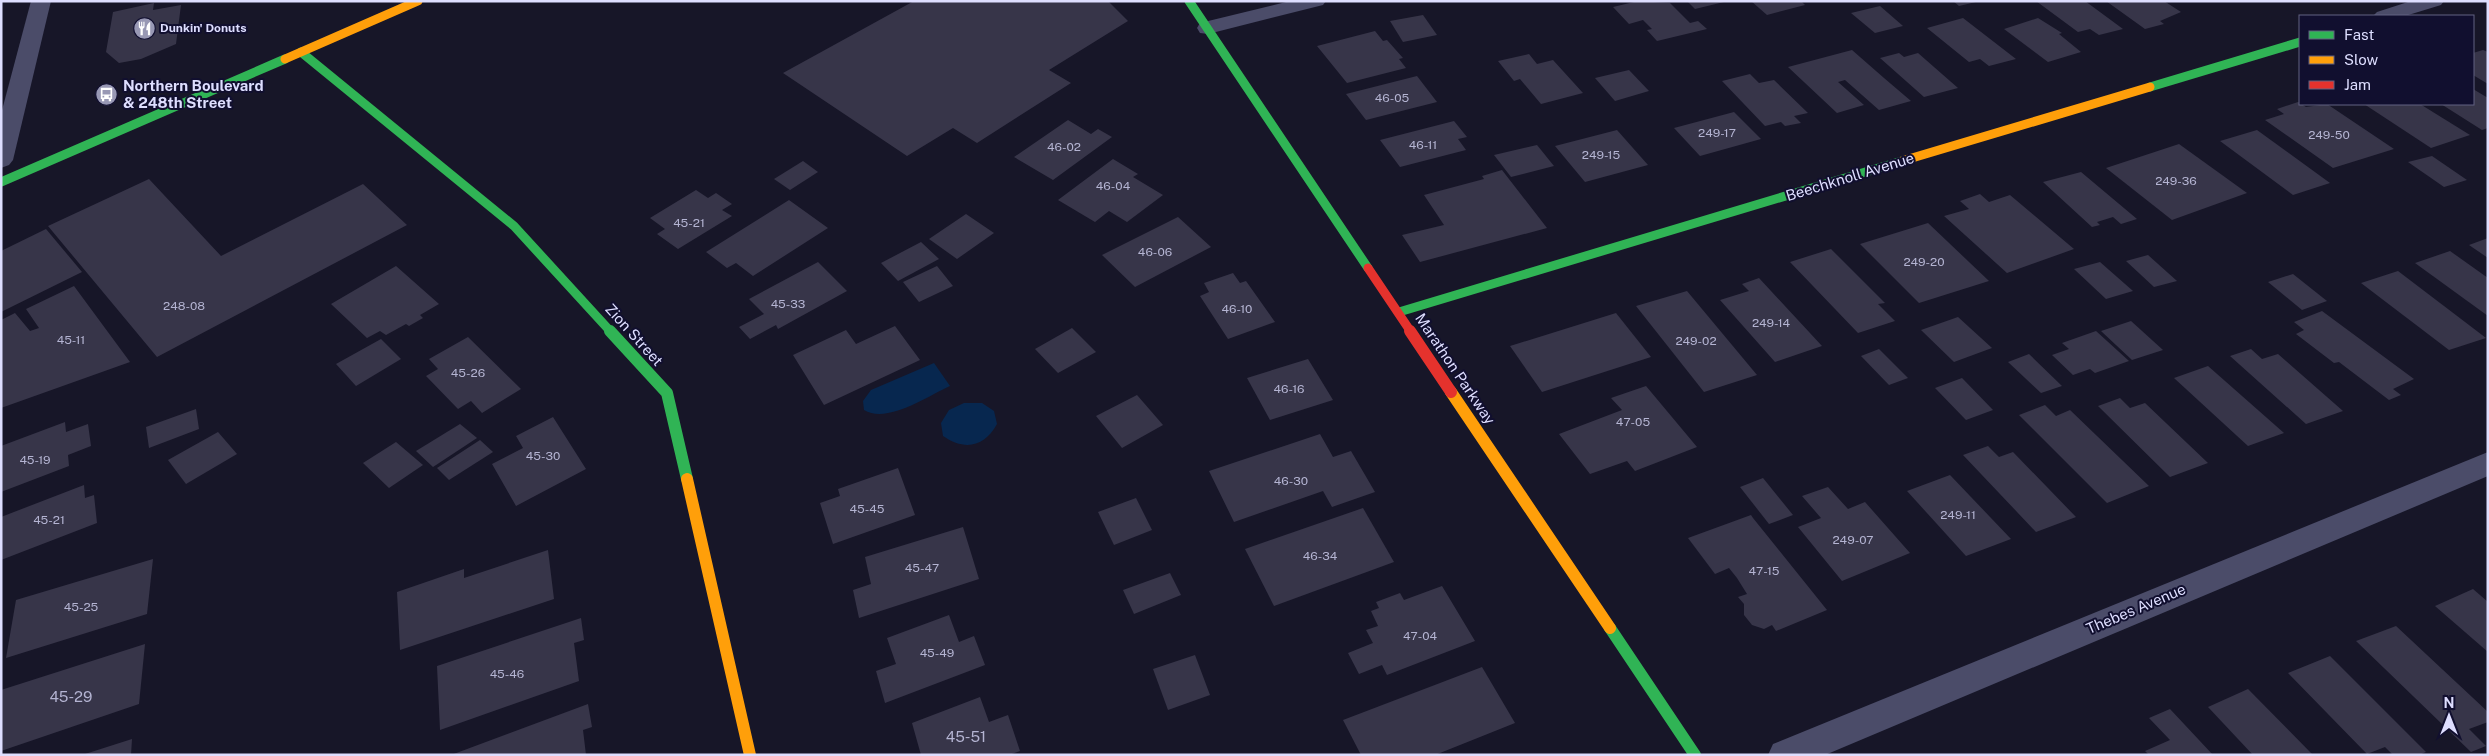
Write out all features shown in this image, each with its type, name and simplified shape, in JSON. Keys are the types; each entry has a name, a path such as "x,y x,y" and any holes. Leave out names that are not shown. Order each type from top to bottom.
{"street":[{"path":"1,160 40,1"},
{"path":"1,182 418,1"},
{"name":"Marathon Parkway","path":"1189,1 1695,755"},
{"path":"1208,28 1316,1"},
{"path":"2387,15 2434,1"},
{"name":"Beechknoll Avenue","path":"1399,312 2299,42"},
{"name":"Zion Street","path":"301,52 514,226 667,393 750,755"},
{"name":"Thebes Avenue","path":"1785,755 2488,463"}],"water":[{"path":"934,363 950,386 895,411 884,414 864,410 863,401 871,390"},
{"path":"964,403 982,403 994,411 997,424 992,432 980,442 966,445 959,444 943,436 941,423 949,410"}],"building":[{"path":"914,1 1108,1 1128,21 1049,70 1071,83 977,143 953,128 907,156 783,73"},
{"path":"1638,1 1670,3 1690,23 1698,21 1707,29 1657,41 1647,30 1652,29 1643,20 1629,24 1613,7"},
{"path":"1687,1 1724,1 1724,2 1695,9"},
{"path":"1751,1 1801,1 1805,5 1767,15"},
{"path":"1953,1 1976,1 1976,2 1959,6"},
{"path":"2036,1 2085,1 2123,29 2099,35 2090,29 2078,32"},
{"path":"2106,1 2164,1 2181,12 2160,21 2164,24 2145,29"},
{"name":"Dunkin' Donuts","path":"154,3 153,10 181,5 176,44 141,59 119,63 106,52 113,12"},
{"path":"1880,6 1903,26 1875,33 1851,13"},
{"path":"1423,15 1437,35 1403,42 1390,21"},
{"path":"1963,18 2016,59 1989,66 1980,59 1969,62 1927,28"},
{"path":"2038,18 2062,33 2059,34 2081,52 2048,62 2004,29"},
{"path":"1375,31 1383,41 1387,40 1403,58 1399,59 1406,68 1347,83 1317,46"},
{"path":"1852,50 1911,101 1879,110 1845,80 1838,82 1864,105 1837,113 1788,67"},
{"path":"2483,50 2488,52 2488,84 2474,76 2474,53"},
{"path":"1899,53 1904,57 1918,53 1958,88 1924,97 1880,58"},
{"path":"1529,54 1537,64 1553,60 1583,93 1541,104 1520,79 1514,81 1498,61"},
{"path":"1629,70 1649,91 1615,101 1595,78"},
{"path":"1750,74 1759,83 1774,80 1808,113 1794,116 1801,123 1785,126 1781,122 1765,126 1722,81"},
{"path":"1417,76 1437,102 1366,120 1346,94"},
{"path":"2474,90 2488,98 2488,128 2482,130 2443,105 2474,105"},
{"path":"2298,102 2299,105 2306,107 2328,105 2394,149 2333,168 2265,120 2284,114 2277,109"},
{"path":"2366,105 2422,105 2470,135 2431,148"},
{"path":"1734,112 1761,139 1700,156 1674,128"},
{"path":"1068,120 1091,134 1098,129 1112,137 1053,180 1014,157"},
{"path":"1454,121 1467,137 1458,139 1466,150 1400,167 1380,140"},
{"path":"1617,130 1648,165 1585,182 1555,146"},
{"path":"2257,130 2330,183 2293,195 2220,141"},
{"path":"2179,144 2247,193 2172,220 2106,168"},
{"path":"1537,145 1554,166 1511,177 1494,155"},
{"path":"2432,156 2467,180 2444,187 2408,162"},
{"path":"1113,159 1138,174 1133,177 1163,195 1127,222 1109,211 1095,222 1058,200"},
{"path":"803,161 818,172 790,190 774,179"},
{"path":"1502,170 1547,228 1420,262 1402,235 1444,225 1424,195 1484,179 1482,176"},
{"path":"2081,172 2137,219 2121,224 2113,217 2097,222 2100,225 2092,227 2043,182"},
{"path":"149,179 221,256 363,184 407,225 157,357 48,226"},
{"path":"696,190 708,198 716,193 732,204 722,210 732,216 678,249 657,234 665,229 650,218"},
{"path":"1980,194 1989,202 2010,195 2074,249 2007,273 1944,216 1969,209 1960,201"},
{"path":"789,200 828,228 753,276 736,263 727,268 706,252"},
{"path":"966,214 994,233 957,259 929,239"},
{"path":"1178,217 1211,247 1135,287 1102,255"},
{"path":"1928,223 1989,281 1919,303 1860,244"},
{"path":"46,229 82,272 1,312 1,251"},
{"path":"2488,238 2488,258 2469,245"},
{"path":"921,242 939,259 898,281 881,263"},
{"path":"1831,249 1885,303 1878,304 1895,321 1858,333 1790,262"},
{"path":"2450,251 2488,278 2488,316 2415,263"},
{"path":"2148,255 2177,281 2154,287 2126,261"},
{"path":"818,262 847,291 778,329 776,325 750,339 739,327 764,314 749,299"},
{"path":"2100,262 2133,291 2106,299 2074,269"},
{"path":"396,266 439,304 420,315 423,318 409,326 406,324 386,335 380,331 367,338 331,304"},
{"path":"937,266 953,286 919,302 903,282"},
{"path":"2398,271 2486,338 2449,350 2361,283"},
{"path":"1233,273 1240,283 1246,281 1275,322 1228,339 1200,296 1209,292 1204,283"},
{"path":"2293,274 2327,301 2302,310 2268,282"},
{"path":"1759,278 1822,346 1775,362 1720,300 1749,291 1742,284"},
{"path":"74,286 130,362 1,408 1,320 15,313 30,331 39,328 26,309"},
{"path":"1687,291 1757,375 1704,392 1636,306"},
{"path":"2322,311 2414,379 2393,389 2401,395 2389,400 2339,362 2334,363 2296,334 2304,330 2294,322"},
{"path":"1616,313 1651,357 1542,392 1510,346"},
{"path":"1958,317 1992,348 1954,362 1921,330"},
{"path":"2131,321 2163,350 2132,360 2101,331"},
{"path":"895,326 920,360 824,405 793,355 846,330 856,344"},
{"path":"1072,328 1096,352 1058,373 1035,349"},
{"path":"2096,331 2129,361 2095,373 2090,369 2073,375 2052,355 2069,349 2062,343"},
{"path":"468,337 521,389 482,413 471,401 458,409 426,376 438,369 429,359"},
{"path":"381,339 401,359 356,386 336,364"},
{"path":"1879,349 1908,378 1889,385 1861,356"},
{"path":"2251,349 2262,359 2278,354 2343,411 2306,424 2230,356"},
{"path":"2029,354 2062,386 2041,393 2008,362"},
{"path":"1308,359 1333,400 1270,420 1247,378"},
{"path":"2208,366 2284,433 2248,446 2174,378"},
{"path":"1962,378 1993,410 1966,420 1935,388"},
{"path":"1646,386 1697,447 1635,471 1627,461 1590,474 1559,434 1622,410 1611,398"},
{"path":"1137,395 1163,425 1122,448 1096,416"},
{"path":"2120,398 2130,408 2145,403 2208,463 2170,477 2098,406"},
{"path":"2045,405 2056,416 2070,410 2149,486 2107,503 2019,415"},
{"path":"196,409 199,429 149,448 146,427"},
{"path":"553,417 586,469 516,506 492,464 523,448 516,436"},
{"path":"65,422 66,432 88,424 91,446 68,455 69,466 1,492 1,446"},
{"path":"460,424 477,438 433,467 416,451"},
{"path":"218,432 237,454 186,484 168,460"},
{"path":"1320,434 1333,457 1351,451 1375,492 1332,507 1323,491 1234,522 1209,471"},
{"path":"480,440 493,452 449,480 437,468"},
{"path":"396,442 423,465 389,488 363,463"},
{"path":"1988,446 1999,457 2013,452 2076,517 2036,532 1963,455"},
{"path":"898,468 915,515 833,544 820,503 840,496 838,489"},
{"path":"1950,475 2011,539 1966,556 1907,491"},
{"path":"1763,478 1793,515 1769,524 1740,487"},
{"path":"84,485 85,498 94,495 97,523 1,560 1,517"},
{"path":"1828,487 1848,509 1865,502 1910,553 1842,581 1798,527 1821,518 1802,496"},
{"path":"1136,498 1152,530 1114,545 1098,512"},
{"path":"1363,508 1394,562 1274,606 1245,549"},
{"path":"1751,515 1827,610 1776,631 1772,625 1764,629 1752,625 1744,615 1744,604 1738,597 1747,594 1737,578 1729,568 1715,574 1688,538"},
{"path":"963,527 979,579 859,618 853,590 871,584 865,557"},
{"path":"548,550 554,599 400,650 397,592 464,569 464,578"},
{"path":"153,559 147,614 6,658 16,600"},
{"path":"1170,573 1181,595 1134,614 1123,590"},
{"path":"1442,586 1475,641 1387,675 1382,665 1359,674 1348,653 1373,643 1366,630 1378,626 1371,611 1379,608 1376,602 1400,593 1404,600"},
{"path":"2473,589 2488,602 2488,652 2435,606"},
{"path":"949,615 959,642 974,636 985,665 885,703 876,671 896,664 887,638"},
{"path":"581,618 584,640 574,643 579,681 440,730 437,666"},
{"path":"2396,626 2488,712 2488,722 2469,729 2486,746 2471,752 2356,641"},
{"path":"145,644 139,704 1,751 1,690"},
{"path":"1195,655 1210,695 1168,710 1153,669"},
{"path":"2330,656 2426,752 2419,755 2393,755 2385,747 2367,754 2288,673"},
{"path":"1482,667 1515,723 1435,755 1361,755 1343,720"},
{"path":"2248,689 2313,755 2253,755 2208,707"},
{"path":"980,697 989,722 1008,715 1020,751 1009,755 921,755 912,723"},
{"path":"588,704 592,727 583,730 586,755 451,755"},
{"path":"2170,709 2213,755 2149,755 2145,751 2170,740 2149,718"},
{"path":"132,739 131,755 85,755 85,754"}],"traffic: fast":[{"path":"1189,1 1368,268"},
{"path":"2150,87 2299,42"},
{"path":"301,52 514,226 667,393 687,479"},
{"path":"1,182 285,59"},
{"path":"1399,312 1902,161"},
{"path":"1610,628 1695,755"}],"traffic: slow":[{"path":"285,59 418,1"},
{"path":"1902,161 2150,87"},
{"path":"1451,392 1610,628"},
{"path":"687,479 750,755"}],"traffic: jam":[{"path":"1368,268 1451,392"}],"place":[{"name":"Dunkin' Donuts","path":"144,28"},
{"name":"Northern Boulevard & 248th Street","path":"107,95"}]}
